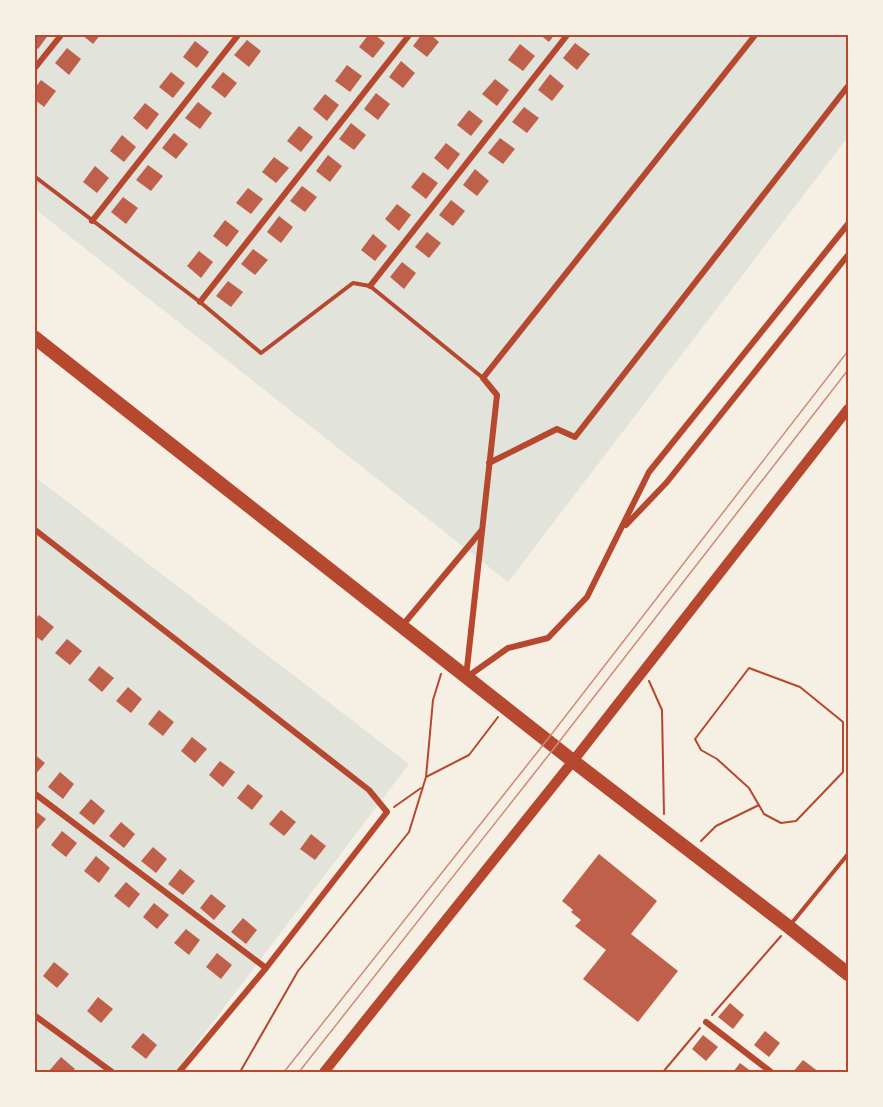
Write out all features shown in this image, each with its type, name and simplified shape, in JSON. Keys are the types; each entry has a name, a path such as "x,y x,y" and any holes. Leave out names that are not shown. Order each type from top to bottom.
{"highway":[{"path":"34,337 573,761 849,974"}],"street":[{"path":"34,69 62,34"},
{"path":"92,220 239,34"},
{"path":"200,302 410,34"},
{"path":"370,286 568,34"},
{"path":"466,677 497,395 483,378 756,34"},
{"path":"489,464 557,429 575,437 849,86"},
{"path":"466,677 508,648 548,638 587,597 649,472 849,224"},
{"path":"620,531 667,482 849,255"},
{"path":"324,1072 573,761 849,409"},
{"path":"34,529 369,790 387,812 266,968 179,1072"},
{"path":"402,626 482,530"},
{"path":"34,793 266,968"},
{"path":"34,1015 112,1072"},
{"path":"706,1022 771,1072"}],"lane":[{"path":"34,176 200,302 261,353 353,283 370,286 483,378"},
{"path":"789,927 849,854"}],"path":[{"path":"240,1072 298,972 409,832 426,777 433,700 442,672 450,664"},
{"path":"749,668 800,687 843,722 843,772 796,821 781,823 765,814 759,805 749,788 717,759 701,750 695,739 749,668"},
{"path":"644,670 662,710 665,831"},
{"path":"387,812 421,789 426,777 469,755 506,708"},
{"path":"690,851 716,826 759,805"},
{"path":"663,1072 789,927"}],"shaded area":[{"path":"34,35 848,35 848,137 508,582 35,209"},
{"path":"34,476 409,764 175,1072 35,1072"}],"building":[{"path":"34,34 49,34 38,49 34,46"},
{"path":"81,34 101,34 93,44"},
{"path":"369,34 374,34 385,43 373,58 359,47"},
{"path":"422,34 430,34 439,42 427,57 413,46"},
{"path":"539,34 555,34 549,42"},
{"path":"247,40 261,51 249,67 234,55"},
{"path":"195,41 209,52 197,68 183,57"},
{"path":"575,43 590,54 577,70 563,58"},
{"path":"520,44 535,56 523,71 508,60"},
{"path":"67,48 81,59 69,75 55,63"},
{"path":"401,61 415,73 403,88 389,77"},
{"path":"347,65 362,76 350,92 335,81"},
{"path":"171,72 185,83 173,98 159,87"},
{"path":"223,72 237,83 225,98 211,87"},
{"path":"550,74 564,86 552,101 538,90"},
{"path":"495,79 509,90 497,106 482,94"},
{"path":"41,80 56,91 44,107 34,99 34,89"},
{"path":"376,93 390,104 378,120 364,109"},
{"path":"325,94 339,105 327,121 313,109"},
{"path":"198,102 212,113 200,129 185,118"},
{"path":"145,103 159,114 147,130 133,118"},
{"path":"524,107 539,118 527,133 512,122"},
{"path":"469,110 483,121 471,136 457,125"},
{"path":"351,123 366,135 354,150 339,139"},
{"path":"299,126 313,137 301,152 287,141"},
{"path":"174,133 188,144 176,159 162,148"},
{"path":"122,135 136,147 124,162 110,151"},
{"path":"500,138 515,149 503,164 488,153"},
{"path":"446,143 460,154 448,170 434,158"},
{"path":"328,155 342,166 330,182 316,171"},
{"path":"274,157 289,168 276,183 262,172"},
{"path":"148,165 163,176 151,191 136,180"},
{"path":"95,166 109,178 97,193 83,182"},
{"path":"475,169 489,181 477,196 463,185"},
{"path":"423,172 438,183 426,199 411,187"},
{"path":"302,186 317,197 305,212 290,201"},
{"path":"248,188 263,199 251,214 236,203"},
{"path":"123,197 138,208 126,224 111,212"},
{"path":"451,200 465,211 453,226 439,215"},
{"path":"397,204 411,215 399,231 385,219"},
{"path":"279,216 293,227 281,243 267,232"},
{"path":"225,220 239,231 227,247 213,236"},
{"path":"427,232 441,243 429,258 415,247"},
{"path":"373,234 387,246 375,261 361,250"},
{"path":"253,249 268,260 255,275 241,264"},
{"path":"199,251 213,262 201,278 187,266"},
{"path":"402,262 416,273 404,289 390,277"},
{"path":"228,281 243,292 231,307 216,296"},
{"path":"39,615 54,627 42,641 34,635 34,620"},
{"path":"67,639 82,651 70,665 55,653"},
{"path":"99,666 114,678 102,692 88,680"},
{"path":"128,687 142,699 131,713 116,701"},
{"path":"159,710 174,722 163,736 148,724"},
{"path":"192,737 207,749 195,763 181,751"},
{"path":"34,754 45,763 34,776"},
{"path":"220,761 235,772 223,787 209,775"},
{"path":"60,772 74,784 63,799 48,787"},
{"path":"248,784 263,796 252,810 237,798"},
{"path":"91,799 105,811 94,825 79,813"},
{"path":"34,810 46,819 34,833"},
{"path":"281,810 296,822 284,836 269,824"},
{"path":"121,822 135,834 124,848 109,836"},
{"path":"62,831 77,843 66,857 51,845"},
{"path":"311,834 326,846 315,860 300,849"},
{"path":"153,847 167,859 156,873 141,861"},
{"path":"599,854 657,901 631,934 678,971 638,1022 583,979 606,950 575,926 581,920 562,901"},
{"path":"96,856 110,868 99,883 84,871"},
{"path":"180,869 195,881 183,895 168,884"},
{"path":"126,882 140,894 129,908 114,896"},
{"path":"211,894 226,906 214,920 200,908"},
{"path":"154,903 169,915 157,929 143,917"},
{"path":"243,918 257,930 246,944 231,932"},
{"path":"186,929 200,940 189,955 174,943"},
{"path":"217,953 232,965 221,979 206,967"},
{"path":"54,962 69,974 57,988 43,976"},
{"path":"98,997 113,1009 101,1023 87,1011"},
{"path":"730,1003 744,1015 733,1029 718,1017"},
{"path":"765,1031 780,1043 769,1057 754,1045"},
{"path":"143,1033 157,1045 146,1059 131,1047"},
{"path":"703,1035 718,1047 706,1061 692,1049"},
{"path":"61,1057 75,1069 72,1072 49,1071"},
{"path":"803,1060 819,1072 793,1072"},
{"path":"740,1063 752,1072 733,1072"}],"tram line":[{"path":"284,1072 547,740 848,351"},
{"path":"299,1072 848,370"}]}
